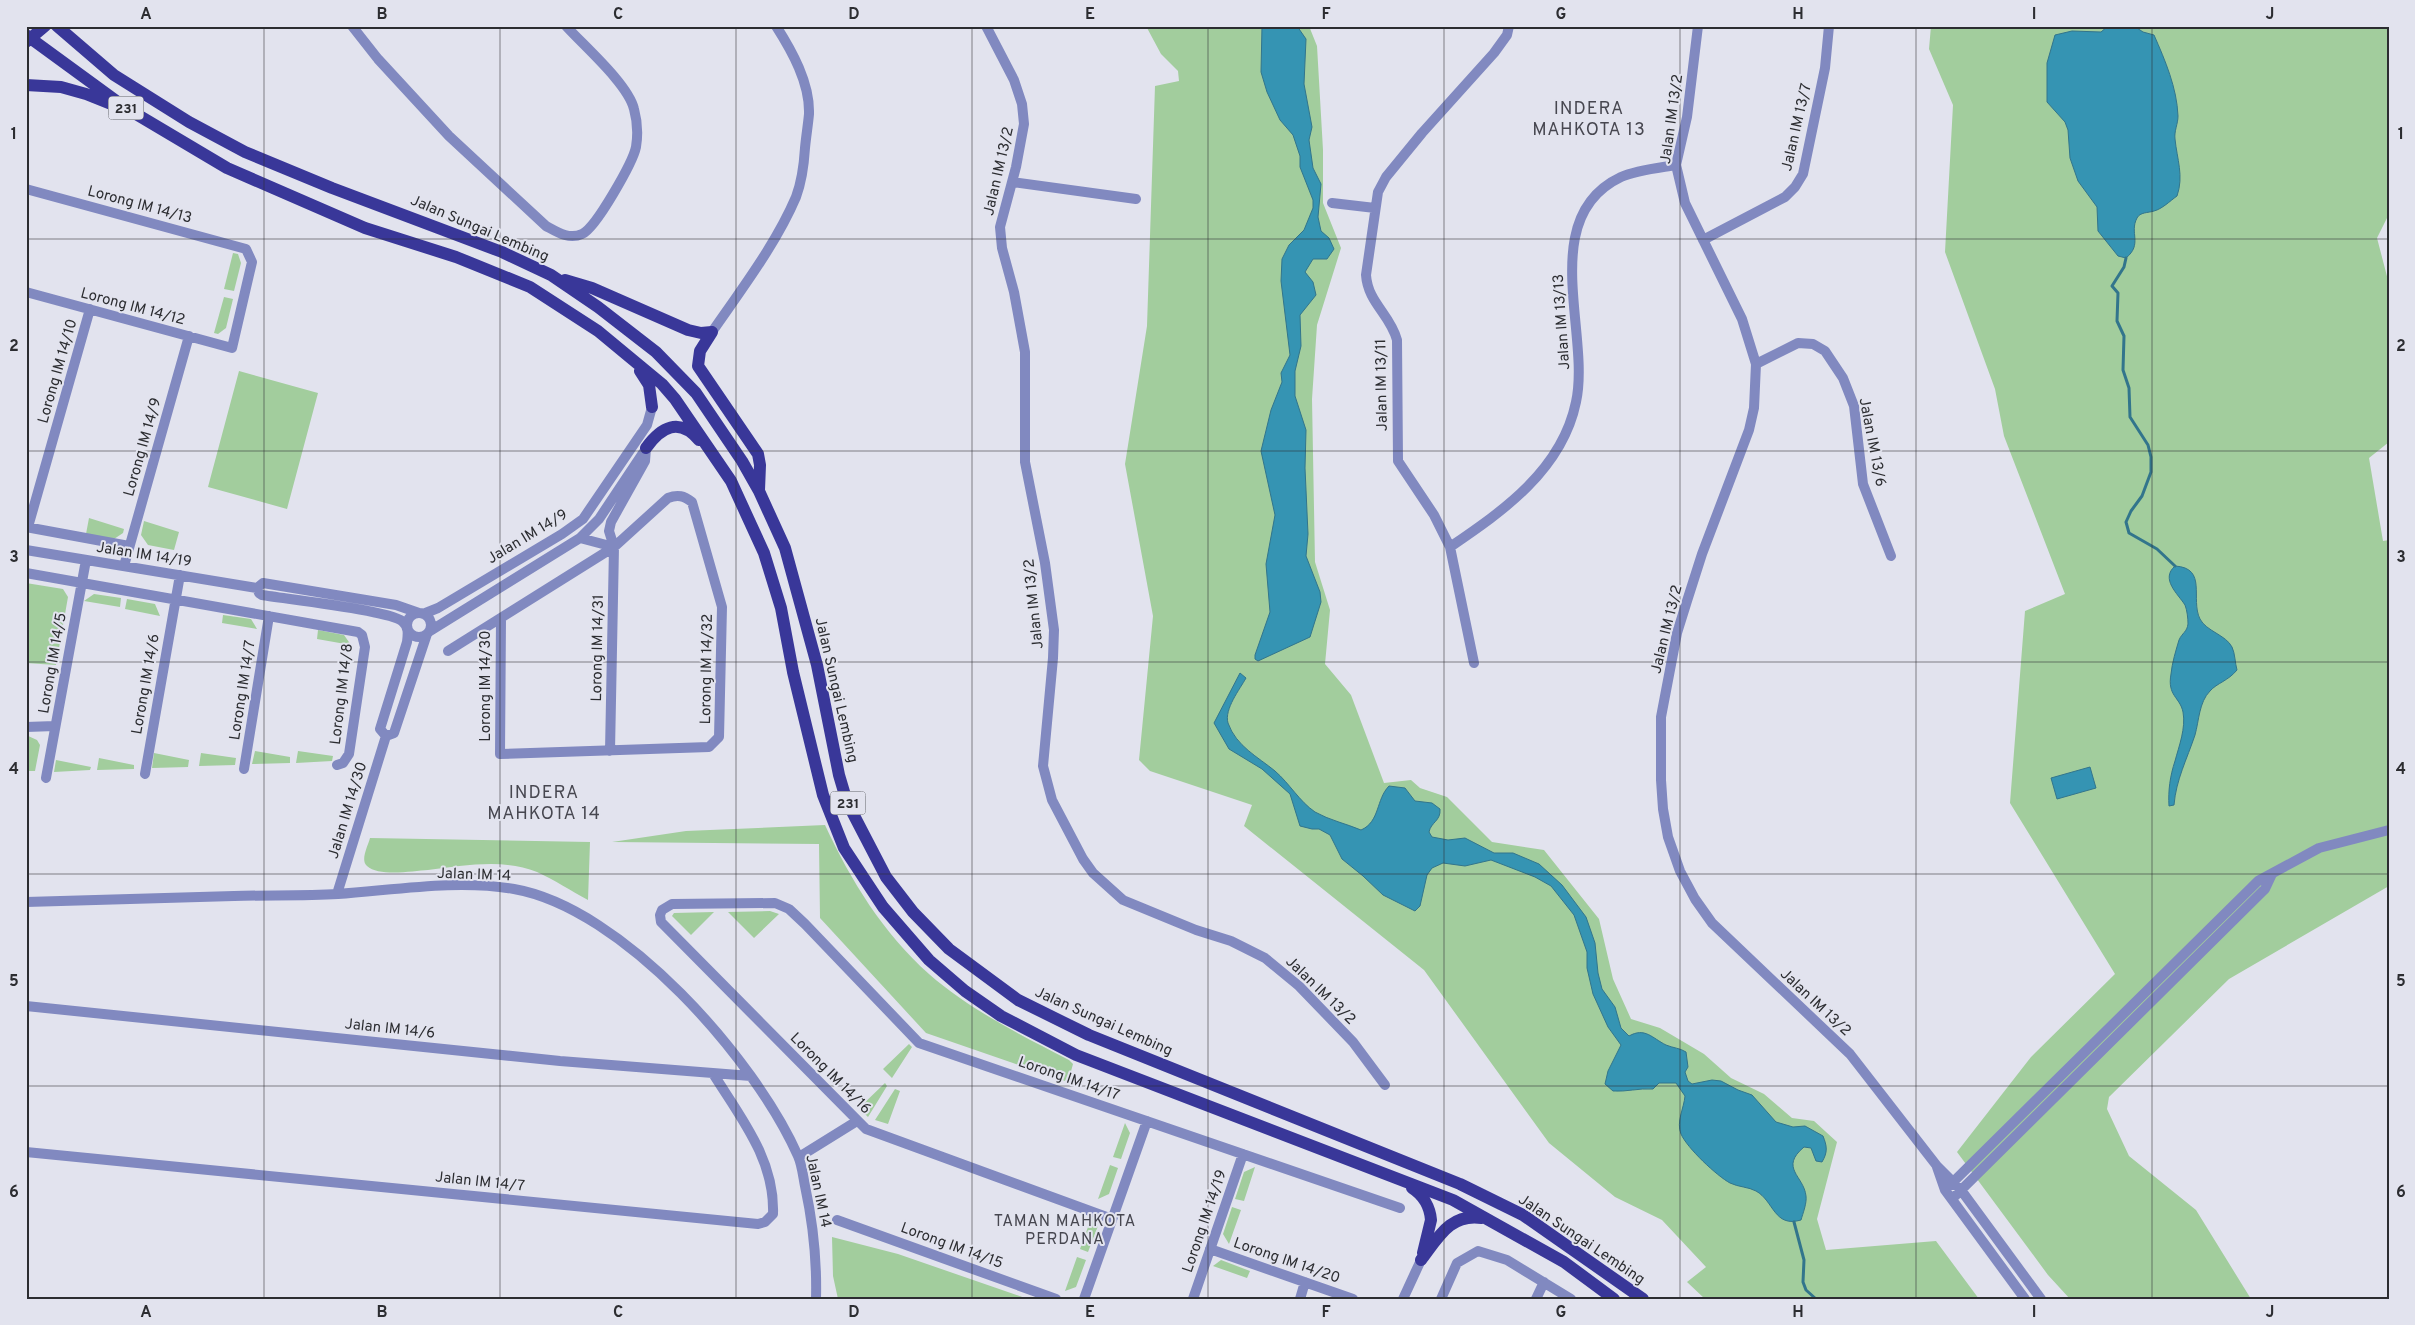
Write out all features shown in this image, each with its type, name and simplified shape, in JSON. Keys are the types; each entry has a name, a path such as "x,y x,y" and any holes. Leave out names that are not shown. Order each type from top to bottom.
{"main road":[{"path":"28,39 45,26"},
{"name":"Jalan Sungai Lembing","path":"57,26 114,75 189,122 245,152 332,188 502,252 551,275 598,307 656,352 696,394 742,461 759,491 785,548 817,665 839,775 847,802 886,878 913,912 949,949 1018,1000 1088,1035 1460,1184 1523,1215 1643,1299"},
{"name":"Jalan Sungai Lembing","path":"28,39 126,108 227,168 365,228 456,257 530,288 598,331 662,384 675,399 731,481 764,553 781,608 793,672 823,795 844,848 883,907 929,960 965,990 1001,1016 1076,1055 1453,1200 1564,1262 1614,1299"},
{"path":"26,85 61,87 86,94 111,105 126,108"},
{"path":"551,275 592,288 688,330 701,333 712,332"},
{"path":"712,332 700,351 698,366 758,454 760,465 759,491"},
{"path":"631,358 649,385 653,399 652,407"},
{"path":"646,448 662,430 676,427 687,429 692,432 731,481"},
{"path":"1406,1183 1418,1192 1430,1214 1431,1220 1421,1260"},
{"path":"1421,1260 1442,1231 1454,1221 1469,1217 1493,1222"}],"street":[{"path":"352,26 378,59 449,136 546,226 562,235 570,236 586,232 631,164 636,146 637,124 634,107 626,92 566,26"},
{"path":"712,332 751,275 779,228 796,196 802,173 809,112 804,82 789,46 776,26"},
{"name":"Jalan IM 13/2","path":"986,26 1014,80 1022,104 1024,124 1000,227 1002,248 1014,292 1025,352 1025,462 1045,562 1054,630 1044,766 1052,800 1083,859 1093,873 1123,900 1196,930 1231,941 1265,958 1299,986 1353,1042 1385,1085"},
{"name":"Jalan IM 13/11","path":"1474,663 1450,547 1434,515 1402,469 1396,454 1397,340 1393,326 1376,305 1367,284 1366,275 1378,192 1386,177 1422,132 1494,53 1507,35 1509,26"},
{"name":"Jalan IM 13/2","path":"1698,26 1687,117 1676,165 1685,203 1742,319 1756,364 1754,408 1749,430 1702,554 1677,633 1661,718 1661,780 1663,809 1668,837 1680,871 1695,899 1712,923 1850,1054 1937,1166 1954,1181 2041,1299"},
{"name":"Jalan IM 13/7","path":"1703,240 1785,197 1795,187 1803,174 1825,68 1829,26"},
{"name":"Jalan IM 13/13","path":"1450,547 1514,500 1532,483 1560,448 1576,403 1579,382 1580,367 1574,315 1572,255 1578,228 1586,209 1610,183 1623,176 1676,165"},
{"path":"1012,182 1136,199"},
{"name":"Lorong IM 14/13","path":"26,189 246,248 252,262 232,348"},
{"path":"1332,203 1375,208"},
{"name":"Lorong IM 14/12","path":"26,292 232,348"},
{"name":"Lorong IM 14/10","path":"27,527 90,309"},
{"name":"Lorong IM 14/9","path":"124,566 189,336"},
{"name":"Jalan IM 13/6","path":"1756,364 1798,343 1813,344 1825,351 1843,378 1854,406 1863,484 1891,556"},
{"name":"Jalan IM 14/9","path":"421,613 438,608 584,519 646,425 652,407"},
{"name":"Jalan IM 14/9","path":"428,632 580,538 599,519 646,448"},
{"name":"Lorong IM 14/31","path":"610,750 614,547 609,531 611,522 645,461 646,448"},
{"name":"Lorong IM 14/32","path":"610,750 709,747 719,737 722,607 692,502 686,497 677,495 668,498 614,547"},
{"path":"27,527 129,546"},
{"path":"580,538 614,547"},
{"path":"448,651 614,547"},
{"name":"Jalan IM 14/19","path":"26,550 257,588"},
{"name":"Lorong IM 14/5","path":"46,778 86,560"},
{"path":"26,573 269,616"},
{"name":"Lorong IM 14/6","path":"145,774 180,575"},
{"path":"263,583 396,605 421,613 430,619 428,632 416,636 402,621 394,617 262,595 259,594 257,588 263,583"},
{"path":"408,628 408,619 421,613"},
{"name":"Lorong IM 14/8","path":"269,616 350,630 362,635 365,647 349,754 343,763 337,765"},
{"name":"Lorong IM 14/7","path":"244,769 269,616"},
{"name":"Lorong IM 14/30","path":"501,618 500,754 610,750"},
{"name":"Jalan IM 14/30","path":"386,736 380,729 407,642 408,628"},
{"name":"Jalan IM 14/30","path":"337,894 386,736 394,732 428,632"},
{"path":"26,727 55,726"},
{"path":"1945,1190 2173,972 2265,889 2272,874 2319,848 2389,830"},
{"name":"Jalan IM 14","path":"26,902 337,894 480,886 515,889 546,899 583,916 631,949 677,990 717,1032 751,1076 799,1157 812,1219 818,1281"},
{"name":"Lorong IM 14/17","path":"660,912 666,906 672,904 775,903 793,911 920,1044 1400,1208"},
{"name":"Lorong IM 14/16","path":"660,912 660,919 665,926 866,1129 1112,1219"},
{"name":"Jalan IM 14/6","path":"26,1006 714,1075 751,1076"},
{"path":"1952,1198 2110,1034"},
{"name":"Jalan IM 14/7","path":"26,1152 546,1204 758,1224 765,1222 773,1214 765,1163 759,1147 714,1075"},
{"path":"799,1157 857,1121"},
{"path":"1084,1299 1147,1121"},
{"name":"Lorong IM 14/19","path":"1193,1299 1244,1154"},
{"name":"Jalan IM 13/2","path":"1937,1166 1945,1190 2025,1299"},
{"name":"Lorong IM 14/15","path":"838,1220 1056,1299"},
{"name":"Lorong IM 14/20","path":"1210,1249 1353,1299"},
{"path":"1441,1299 1457,1263 1462,1258 1478,1251 1507,1260 1572,1299"},
{"path":"1403,1299 1421,1260"},
{"path":"816,1299 818,1281"},
{"path":"818,1281 823,1299"},
{"path":"1300,1299 1305,1282"},
{"path":"1536,1299 1544,1282"}],"green space":[{"path":"1146,26 1309,26 1317,46 1323,150 1323,203 1341,248 1317,325 1312,399 1315,562 1330,610 1325,664 1351,695 1384,783 1411,780 1420,788 1447,797 1492,842 1544,850 1599,919 1613,979 1631,1019 1660,1028 1704,1054 1731,1078 1764,1094 1792,1118 1814,1121 1837,1142 1817,1219 1826,1250 1936,1241 1979,1299 1705,1299 1687,1282 1706,1267 1662,1220 1615,1197 1549,1143 1424,970 1244,826 1252,805 1150,771 1139,760 1153,616 1125,464 1147,326 1155,86 1179,81 1178,71 1161,54"},
{"path":"1931,26 2389,26 2389,214 2377,238 2389,284 2389,442 2369,458 2383,541 2389,540 2389,886 2229,979 2109,1097 2107,1109 2129,1156 2196,1210 2251,1299 2070,1299 2048,1275 1957,1152 2031,1057 2115,974 2010,803 2025,611 2065,594 2004,436 1995,389 1945,252 1953,105 1929,49"},
{"path":"233,253 238,254 241,263 234,291 224,289"},
{"path":"224,297 233,299 226,328 218,334 214,333"},
{"path":"239,371 318,393 287,509 208,487"},
{"path":"89,518 124,529 123,533 114,539 86,534"},
{"path":"144,521 179,532 174,550 148,545 141,535"},
{"path":"26,583 63,589 68,597 56,665 26,663"},
{"path":"94,594 121,598 120,607 84,601"},
{"path":"127,599 155,604 160,616 125,609"},
{"path":"223,615 251,619 257,629 222,623"},
{"path":"318,630 344,635 351,645 317,639"},
{"path":"26,735 37,740 40,745 35,771 26,771"},
{"path":"255,751 290,757 290,763 252,764"},
{"path":"298,751 333,756 332,761 296,763"},
{"path":"154,753 189,760 188,767 152,768"},
{"path":"201,753 236,758 235,765 199,766"},
{"path":"99,758 134,765 134,769 97,770"},
{"path":"56,760 91,767 90,770 54,772"},
{"path":"825,825 869,905 912,958 961,999 1014,1031 1069,1060 1073,1064 1070,1075 1065,1081 926,1033 820,918 819,844 612,842 686,831"},
{"path":"370,838 590,842 588,900 537,872 511,865 483,864 405,872 379,871 367,866 364,860"},
{"path":"770,911 779,914 754,938 728,912"},
{"path":"714,912 691,935 672,916 674,913"},
{"path":"909,1044 912,1047 892,1078 883,1069"},
{"path":"885,1083 887,1086 868,1117 859,1108"},
{"path":"895,1089 900,1091 888,1124 875,1120"},
{"path":"1125,1123 1130,1133 1121,1159 1113,1157"},
{"path":"1110,1165 1118,1168 1109,1194 1098,1199"},
{"path":"1255,1167 1244,1201 1235,1199 1244,1172"},
{"path":"1232,1207 1241,1210 1229,1244 1223,1234"},
{"path":"1092,1216 1098,1226 1088,1252 1080,1249"},
{"path":"832,1237 898,1254 1028,1299 838,1299 833,1276"},
{"path":"1077,1257 1086,1260 1076,1287 1065,1291"},
{"path":"1221,1260 1250,1271 1247,1278 1213,1266"}],"water":[{"path":"1262,26 1297,26 1306,39 1304,84 1312,127 1309,140 1313,168 1321,184 1318,217 1321,231 1329,238 1334,249 1327,259 1313,259 1305,272 1313,282 1316,295 1300,315 1301,346 1295,371 1295,396 1306,430 1305,468 1308,534 1306,556 1320,592 1321,602 1310,637 1258,661 1255,659 1255,655 1270,612 1266,564 1275,515 1261,451 1271,410 1282,382 1281,373 1290,355 1281,281 1282,259 1289,245 1304,230 1313,208 1313,200 1300,167 1300,156 1293,135 1280,120 1267,92 1261,72"},
{"path":"2108,26 2134,26 2143,32 2154,35 2173,85 2178,116 2175,136 2180,181 2177,196 2160,209 2138,216 2134,229 2134,248 2126,258 2118,256 2098,231 2097,207 2078,181 2070,158 2068,130 2065,122 2047,102 2047,63 2055,35 2072,31 2101,32"},
{"path":"2175,566 2185,568 2195,578 2197,611 2200,619 2207,627 2229,643 2233,649 2237,670 2206,695 2195,735 2179,778 2174,805 2169,806 2169,789 2173,767 2184,724 2183,712 2172,692 2170,681 2179,640 2187,629 2188,624 2185,605 2170,581 2169,576"},
{"path":"1240,673 1246,678 1233,699 1227,717 1232,731 1242,745 1275,771 1309,808 1326,817 1361,830 1372,822 1382,797 1389,786 1405,788 1415,801 1432,803 1440,809 1439,816 1429,832 1432,837 1448,840 1465,838 1494,853 1513,853 1539,864 1562,885 1586,917 1595,943 1598,973 1602,989 1615,1007 1621,1028 1629,1036 1644,1033 1666,1045 1686,1052 1688,1067 1685,1072 1688,1081 1692,1084 1712,1080 1721,1081 1752,1095 1776,1122 1793,1127 1805,1126 1823,1136 1826,1149 1822,1162 1816,1161 1811,1148 1804,1147 1793,1161 1795,1172 1806,1196 1801,1220 1785,1220 1780,1217 1762,1195 1756,1191 1730,1183 1696,1154 1681,1134 1680,1120 1685,1096 1676,1083 1659,1083 1653,1089 1618,1091 1613,1091 1605,1084 1608,1071 1621,1045 1608,1027 1593,994 1587,968 1587,952 1574,915 1551,886 1535,877 1491,860 1465,866 1443,863 1432,868 1427,875 1420,906 1415,911 1383,895 1342,859 1330,835 1319,829 1300,826 1290,794 1262,769 1229,749 1214,723"},
{"path":"2090,767 2096,788 2057,799 2051,778"}],"waterway":[{"path":"2126,258 2124,267 2112,286 2118,293 2117,321 2124,336 2123,370 2129,388 2130,417 2148,445 2151,457 2151,472 2142,496 2131,511 2126,522 2129,533 2157,549 2175,566"},
{"path":"1794,1222 1804,1260 1803,1282 1806,1290 1816,1299"}],"district":[{"name":"INDERA MAHKOTA 13","path":"1589,118"},
{"name":"INDERA MAHKOTA 14","path":"544,802"},
{"name":"TAMAN MAHKOTA PERDANA","path":"1065,1229"}]}
